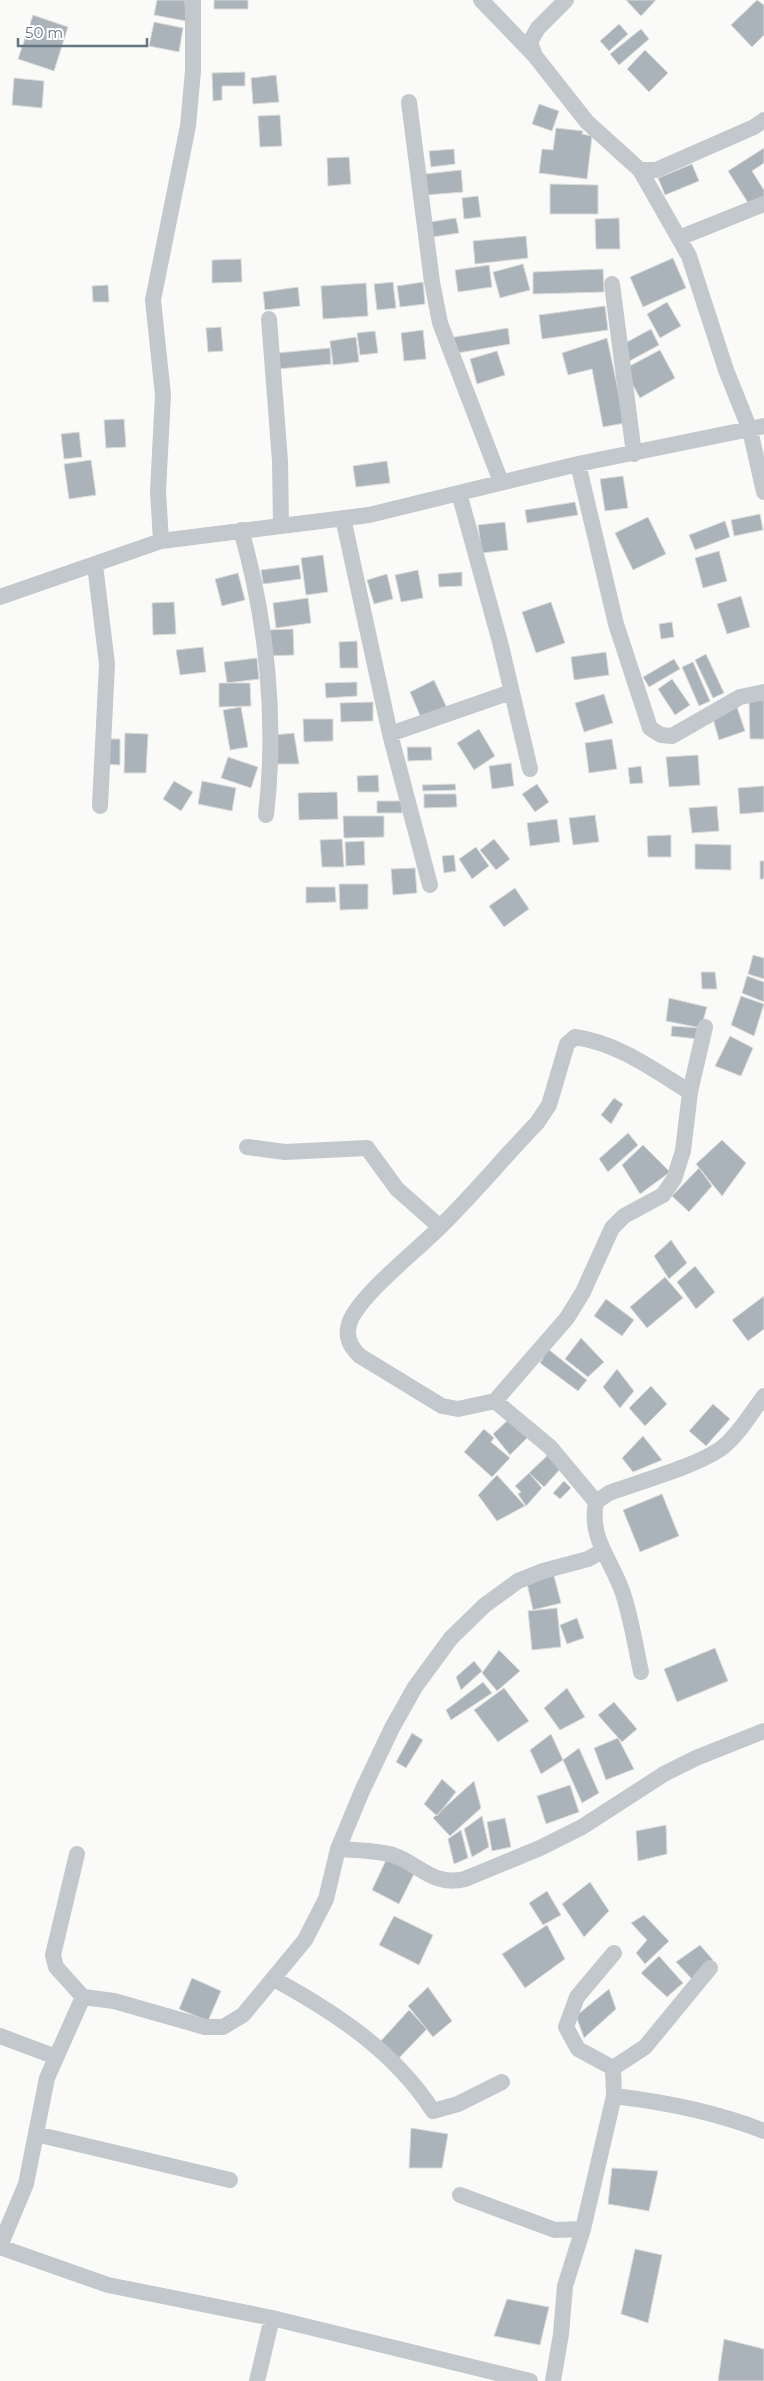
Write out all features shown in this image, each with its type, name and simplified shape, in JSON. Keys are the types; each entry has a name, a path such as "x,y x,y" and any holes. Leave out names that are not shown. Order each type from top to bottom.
{"street":[{"path":"161,541 158,491 163,395 153,300 188,126 193,71 193,0"},
{"path":"481,0 534,56 587,122 640,170 689,256 726,370 757,428 764,492"},
{"path":"534,56 530,42 538,28 566,0"},
{"path":"409,102 432,282 440,324 501,482"},
{"path":"640,170 656,170 754,127 764,120"},
{"path":"679,238 764,204"},
{"path":"612,284 634,454"},
{"path":"269,319 280,461 281,525"},
{"path":"0,597 161,541 370,515 578,464 757,428"},
{"path":"578,464 616,624 650,728 661,734 672,736 740,696 764,692"},
{"path":"459,493 500,642 530,769"},
{"path":"343,518 390,734 430,885"},
{"path":"241,530 251,563 269,695 271,763 266,815"},
{"path":"95,565 107,664 100,806"},
{"path":"390,734 511,692"},
{"path":"690,1092 628,1054 592,1040 575,1037 567,1044 549,1104 537,1123 440,1227 363,1302 351,1320 348,1335 350,1347 360,1356 442,1406 458,1409 496,1401 567,1318 583,1292 612,1228 624,1216 663,1195 674,1179 683,1151 690,1092 705,1027"},
{"path":"247,1147 285,1152 367,1148 397,1189 440,1227"},
{"path":"641,1672 625,1598 602,1551 593,1518 596,1502 609,1493 704,1458 722,1447 738,1432 764,1396"},
{"path":"496,1401 550,1447 596,1502"},
{"path":"77,1854 53,1955 56,1967 83,1997 114,2001 205,2028 223,2026 243,2015 305,1940 326,1899 338,1849 392,1728 415,1687 451,1638 485,1605 518,1581 543,1571 588,1559 602,1551"},
{"path":"338,1849 376,1851 395,1856 436,1879 453,1882 465,1879 540,1848 582,1827 664,1774 696,1758 764,1731"},
{"path":"613,2068 578,2049 566,2028 577,1998 614,1953"},
{"path":"613,2068 645,2047 710,1968"},
{"path":"274,1979 320,2004 373,2043 416,2086 433,2111 458,2104 502,2082"},
{"path":"83,1997 47,2078 26,2184 0,2246 108,2285 272,2318 530,2381"},
{"path":"0,2036 56,2057"},
{"path":"553,2381 561,2334 565,2286 583,2229 614,2096 613,2068"},
{"path":"614,2096 657,2101 738,2121 764,2130"},
{"path":"36,2134 230,2180"},
{"path":"460,2195 555,2230 583,2229"},
{"path":"257,2381 272,2318"}],"building":[{"path":"157,0 185,0 186,21 154,15"},
{"path":"214,0 248,0 248,9 214,9"},
{"path":"626,0 656,0 641,16"},
{"path":"757,0 764,5 764,35 752,47 731,25"},
{"path":"33,15 68,27 54,71 18,59"},
{"path":"154,22 183,28 179,52 149,46"},
{"path":"619,24 628,34 609,51 600,41"},
{"path":"641,29 649,39 619,65 610,54"},
{"path":"645,50 668,73 649,92 627,69"},
{"path":"245,72 245,86 222,86 222,100 213,101 212,73"},
{"path":"276,75 279,102 253,104 251,78"},
{"path":"14,78 44,81 42,108 12,105"},
{"path":"539,104 559,111 552,131 532,124"},
{"path":"280,115 282,146 260,147 258,116"},
{"path":"556,128 583,131 582,134 592,136 587,179 539,173 542,149 553,150"},
{"path":"764,148 764,163 752,171 764,190 764,198 750,206 728,171"},
{"path":"454,149 455,164 431,167 429,151"},
{"path":"349,157 351,184 328,186 327,158"},
{"path":"692,164 699,181 665,195 658,178"},
{"path":"461,170 463,192 427,195 425,174"},
{"path":"550,184 598,185 598,214 550,214"},
{"path":"478,196 481,217 464,219 462,198"},
{"path":"456,218 459,233 432,237 430,222"},
{"path":"619,218 620,249 596,249 595,219"},
{"path":"526,236 528,258 475,264 473,241"},
{"path":"673,258 686,288 643,307 630,277"},
{"path":"241,259 242,282 212,283 212,260"},
{"path":"523,264 530,290 500,298 493,272"},
{"path":"489,265 492,287 458,292 455,270"},
{"path":"603,269 604,292 533,294 533,272"},
{"path":"393,282 396,308 377,310 374,284"},
{"path":"423,282 425,304 400,307 397,286"},
{"path":"366,283 368,316 323,319 321,286"},
{"path":"108,285 109,302 93,302 92,286"},
{"path":"298,287 300,306 265,310 263,292"},
{"path":"667,302 681,326 660,338 647,314"},
{"path":"605,306 608,330 542,339 539,315"},
{"path":"221,327 223,351 208,352 206,328"},
{"path":"508,328 510,344 452,354 449,338"},
{"path":"651,329 659,345 624,364 616,348"},
{"path":"423,330 426,359 404,361 401,333"},
{"path":"375,331 378,353 360,355 357,333"},
{"path":"356,337 359,362 333,365 330,341"},
{"path":"607,338 625,423 603,427 592,369 568,375 562,353"},
{"path":"330,348 331,364 278,369 277,353"},
{"path":"660,350 675,378 640,398 624,369"},
{"path":"497,351 505,375 477,384 470,359"},
{"path":"124,419 126,447 106,448 104,420"},
{"path":"79,432 82,457 64,459 61,434"},
{"path":"91,460 96,495 69,499 64,464"},
{"path":"387,461 390,483 356,487 353,466"},
{"path":"623,476 628,508 605,511 600,479"},
{"path":"575,502 578,515 527,523 525,510"},
{"path":"760,514 763,530 734,536 731,520"},
{"path":"648,517 666,554 633,570 615,533"},
{"path":"725,521 730,537 695,550 689,535"},
{"path":"505,522 508,550 482,553 478,525"},
{"path":"719,551 727,581 703,588 695,558"},
{"path":"323,555 328,592 306,595 301,558"},
{"path":"299,565 301,579 263,584 261,570"},
{"path":"418,570 423,598 401,602 395,575"},
{"path":"462,572 462,586 439,587 438,574"},
{"path":"238,573 245,600 222,606 215,579"},
{"path":"387,574 393,599 374,604 367,580"},
{"path":"741,596 750,627 727,634 717,604"},
{"path":"308,598 311,623 276,628 273,603"},
{"path":"174,602 176,634 153,635 152,603"},
{"path":"551,602 565,643 536,653 522,612"},
{"path":"672,622 674,637 661,639 659,624"},
{"path":"293,629 294,655 268,656 267,630"},
{"path":"357,641 358,668 340,668 339,642"},
{"path":"203,647 206,672 180,675 176,650"},
{"path":"606,652 609,675 574,680 571,657"},
{"path":"706,654 724,693 713,698 695,660"},
{"path":"257,658 259,679 227,683 224,662"},
{"path":"674,659 680,669 649,687 643,677"},
{"path":"693,662 710,701 699,706 682,667"},
{"path":"672,679 690,705 675,715 658,689"},
{"path":"434,680 447,708 422,720 410,692"},
{"path":"357,682 357,696 326,698 325,683"},
{"path":"219,683 250,683 251,706 219,707"},
{"path":"604,694 613,723 584,732 575,703"},
{"path":"749,700 764,700 764,739 750,739"},
{"path":"373,702 373,721 341,722 340,703"},
{"path":"241,707 248,747 230,750 223,710"},
{"path":"737,707 745,731 719,740 712,715"},
{"path":"303,719 333,719 333,741 304,742"},
{"path":"479,729 495,756 474,770 457,743"},
{"path":"125,733 148,734 146,773 124,773"},
{"path":"294,733 299,764 277,764 274,735"},
{"path":"102,739 120,739 120,765 102,764"},
{"path":"612,739 617,769 589,773 585,743"},
{"path":"407,747 431,747 432,760 408,761"},
{"path":"698,755 700,785 669,787 666,757"},
{"path":"228,757 258,767 251,788 221,778"},
{"path":"511,763 514,786 492,789 489,766"},
{"path":"641,766 643,783 630,784 628,768"},
{"path":"378,775 379,792 358,792 357,776"},
{"path":"174,781 193,792 181,811 163,799"},
{"path":"202,781 236,788 232,811 198,804"},
{"path":"455,784 456,790 423,791 422,785"},
{"path":"537,784 549,802 535,812 522,794"},
{"path":"764,786 764,812 740,814 738,788"},
{"path":"337,792 338,819 299,820 298,793"},
{"path":"424,794 456,794 457,807 424,808"},
{"path":"377,801 402,801 402,813 377,813"},
{"path":"717,806 719,831 692,833 689,808"},
{"path":"595,815 599,842 573,845 569,818"},
{"path":"343,816 384,816 384,837 344,838"},
{"path":"557,819 560,842 530,846 527,823"},
{"path":"671,835 671,857 648,857 647,836"},
{"path":"342,839 344,867 322,867 320,840"},
{"path":"494,839 510,859 496,870 480,850"},
{"path":"364,841 365,865 346,866 345,842"},
{"path":"695,844 731,845 731,870 695,869"},
{"path":"476,847 489,866 472,879 459,859"},
{"path":"454,855 456,871 444,873 442,856"},
{"path":"760,861 764,861 764,879 760,879"},
{"path":"415,868 417,893 393,895 391,869"},
{"path":"339,884 368,884 368,909 340,910"},
{"path":"306,887 335,887 336,902 306,903"},
{"path":"515,888 529,909 504,927 489,906"},
{"path":"753,955 764,958 764,979 748,974"},
{"path":"701,972 715,972 717,989 702,989"},
{"path":"747,976 764,982 764,1002 742,993"},
{"path":"741,996 764,1004 754,1036 731,1025"},
{"path":"669,998 707,1007 701,1028 666,1021"},
{"path":"672,1026 701,1028 698,1039 671,1036"},
{"path":"730,1036 753,1048 741,1076 715,1066"},
{"path":"614,1098 623,1104 611,1124 601,1115"},
{"path":"628,1133 638,1145 608,1172 599,1159"},
{"path":"722,1140 746,1163 722,1196 696,1164"},
{"path":"643,1145 670,1172 640,1194 622,1165"},
{"path":"699,1168 712,1186 689,1212 672,1196"},
{"path":"671,1240 687,1263 669,1279 654,1256"},
{"path":"695,1266 715,1292 696,1309 677,1282"},
{"path":"665,1277 683,1298 647,1328 630,1307"},
{"path":"764,1296 764,1329 748,1341 732,1320"},
{"path":"606,1299 634,1320 622,1336 594,1316"},
{"path":"581,1338 604,1362 588,1377 565,1359"},
{"path":"548,1349 587,1380 578,1391 540,1363"},
{"path":"617,1369 634,1391 620,1408 603,1387"},
{"path":"651,1386 667,1404 645,1426 629,1408"},
{"path":"713,1404 730,1419 706,1446 689,1431"},
{"path":"511,1417 530,1435 510,1455 493,1434"},
{"path":"484,1429 494,1438 491,1442 510,1458 492,1477 464,1452"},
{"path":"643,1436 662,1460 633,1472 622,1458"},
{"path":"549,1454 561,1468 544,1487 529,1473"},
{"path":"529,1473 542,1488 526,1506 518,1494 521,1492 515,1486"},
{"path":"497,1475 525,1506 497,1521 478,1495"},
{"path":"564,1481 571,1488 560,1499 553,1493"},
{"path":"662,1494 679,1536 640,1552 623,1510"},
{"path":"553,1572 561,1603 533,1610 526,1579"},
{"path":"557,1608 561,1647 532,1650 528,1611"},
{"path":"577,1618 584,1638 567,1644 560,1625"},
{"path":"715,1648 728,1681 677,1702 664,1669"},
{"path":"499,1650 520,1671 497,1691 482,1673"},
{"path":"474,1661 482,1671 461,1690 456,1677"},
{"path":"483,1682 492,1693 451,1720 446,1710"},
{"path":"504,1688 529,1721 498,1742 474,1710"},
{"path":"567,1688 585,1717 560,1730 544,1708"},
{"path":"614,1702 637,1729 622,1742 598,1715"},
{"path":"412,1733 423,1740 406,1768 396,1762"},
{"path":"551,1734 563,1760 541,1774 530,1750"},
{"path":"618,1738 634,1769 606,1780 594,1748"},
{"path":"579,1748 599,1793 582,1803 563,1760"},
{"path":"442,1779 456,1792 437,1816 424,1804"},
{"path":"474,1781 481,1808 450,1836 433,1818"},
{"path":"570,1785 579,1812 546,1824 537,1796"},
{"path":"482,1816 489,1847 472,1857 464,1829"},
{"path":"505,1818 511,1847 492,1851 487,1822"},
{"path":"666,1825 667,1854 638,1861 636,1831"},
{"path":"461,1830 468,1858 454,1864 448,1839"},
{"path":"388,1856 416,1870 399,1904 372,1890"},
{"path":"590,1882 609,1911 584,1937 562,1904"},
{"path":"547,1891 561,1915 543,1925 529,1903"},
{"path":"644,1915 669,1941 645,1964 636,1953 647,1940 631,1923"},
{"path":"394,1916 433,1935 419,1965 379,1945"},
{"path":"547,1925 565,1959 525,1988 502,1954"},
{"path":"700,1945 713,1960 692,1979 676,1962"},
{"path":"659,1956 683,1983 667,1997 641,1973"},
{"path":"192,1978 221,1991 208,2021 179,2009"},
{"path":"428,1987 452,2021 433,2037 408,2006"},
{"path":"609,1989 616,2009 584,2038 576,2016"},
{"path":"409,2010 427,2029 397,2060 379,2043"},
{"path":"411,2128 448,2134 442,2168 409,2168"},
{"path":"612,2168 658,2171 649,2211 608,2204"},
{"path":"635,2249 662,2255 648,2323 621,2314"},
{"path":"507,2299 549,2307 540,2345 494,2336"},
{"path":"724,2339 764,2349 764,2381 718,2381"}]}
